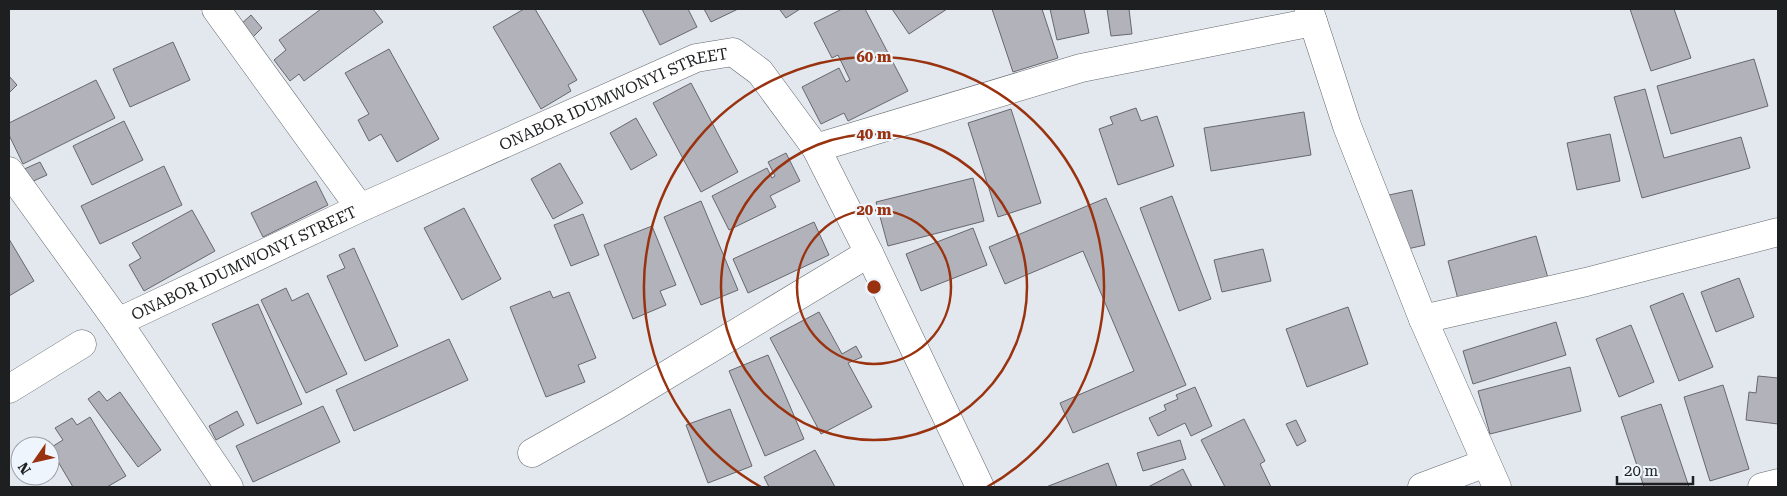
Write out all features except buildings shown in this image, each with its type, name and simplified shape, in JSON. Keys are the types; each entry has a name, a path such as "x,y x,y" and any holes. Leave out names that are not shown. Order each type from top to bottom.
{"street":[{"path":"216,9 360,208"},
{"path":"816,148 1081,68 1311,16 1347,126 1423,319 1491,475 1422,487"},
{"name":"ONABOR IDUMWONYI STREET","path":"118,322 360,208 696,58 733,52 760,72 816,148 869,253 980,487"},
{"path":"9,171 118,322 229,487"},
{"path":"1423,319 1586,282 1778,232"},
{"path":"532,453 617,405 869,253"},
{"path":"9,389 82,344"},
{"path":"1762,487 1778,483"}]}
